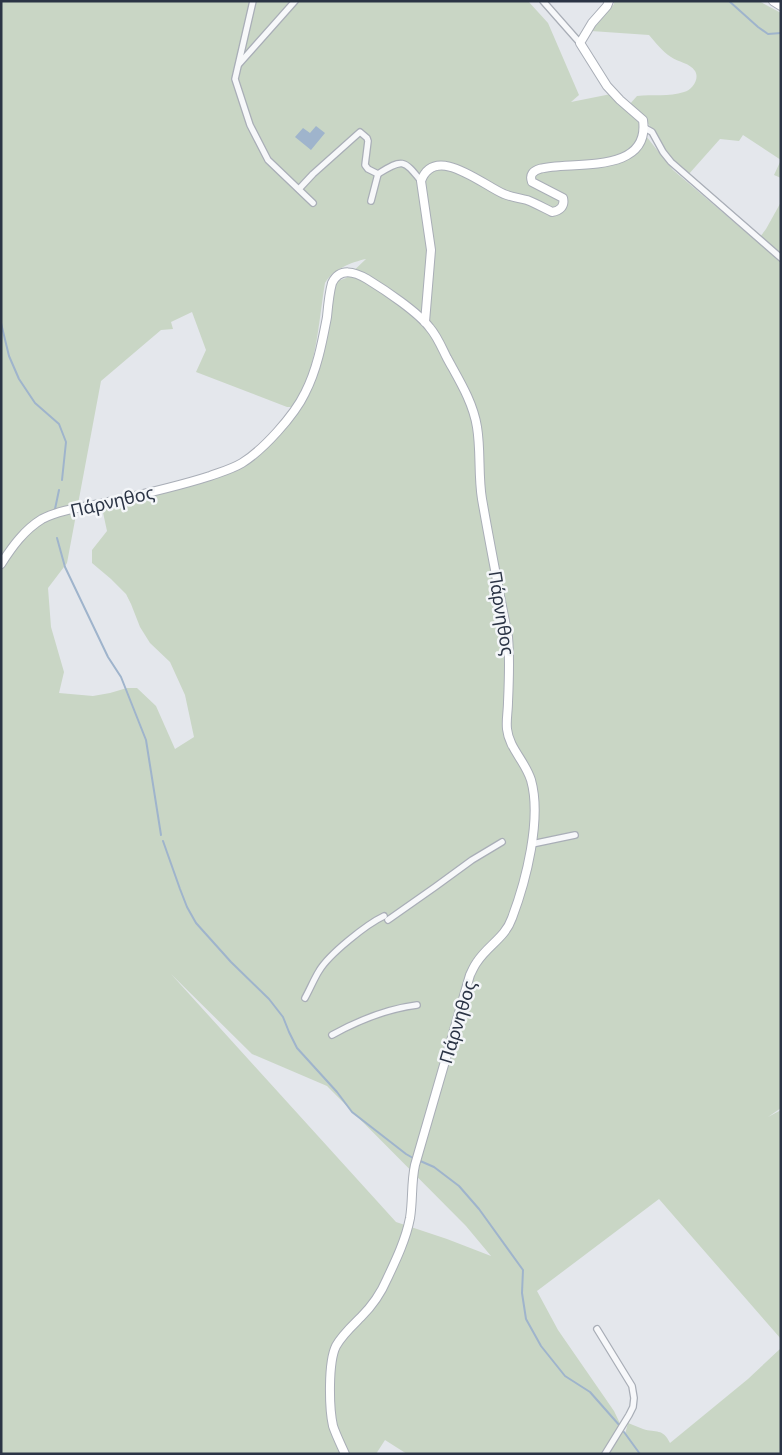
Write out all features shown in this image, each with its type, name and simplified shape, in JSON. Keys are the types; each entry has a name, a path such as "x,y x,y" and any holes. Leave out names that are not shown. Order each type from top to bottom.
{"main road":[{"path":"425,322 431,250 425,196 421,181 424,174 431,168 442,165 458,169 505,195 527,200 552,212 561,209 563,198 532,182 531,176 540,168 590,165 617,160 628,155 640,144 643,127 642,119 607,86 580,43 609,1"},
{"path":"773,1 781,6"},
{"name":"Πάρνηθος","path":"1,564 4,555 30,527 44,518 68,510 185,484 241,464 255,453 284,424 306,393 321,349 333,280 345,272 352,272 365,278 425,322 435,334 473,411 479,442 482,498 509,649 507,726 512,745 525,766 531,781 535,807 532,844 521,890 510,923 502,935 477,962 470,976 415,1165 407,1229 387,1281 375,1301 336,1346 332,1360 330,1398 333,1425 345,1454"}],"street":[{"path":"253,1 235,79 250,126 268,160 313,202"},
{"path":"238,66 295,1"},
{"path":"543,1 580,43"},
{"path":"643,127 652,132 671,162 781,258"},
{"path":"299,189 360,132 368,141 366,167 378,174"},
{"path":"371,202 378,174 394,165 402,163 409,166 421,181"},
{"path":"532,844 575,835"},
{"path":"305,998 320,969 372,922 386,918 502,842"},
{"path":"332,1035 384,1011 417,1005"},
{"path":"597,1328 632,1386 634,1398 633,1407 629,1415 606,1454"}],"green space":[{"path":"1,1 528,1 548,23 579,95 571,102 611,94 638,122 646,136 673,170 781,262 781,1108 768,1117 781,1110 781,1339 659,1199 537,1291 558,1330 614,1411 625,1434 628,1423 643,1429 662,1433 670,1443 748,1379 781,1348 781,1454 407,1454 385,1440 376,1454 1,1454","holes":["366,259 346,278 338,281 333,286 315,378 259,453 243,466 227,474 176,490 102,508 107,531 92,550 92,563 126,594 140,627 150,643 170,662 185,695 194,737 175,749 156,706 137,688 127,688 93,696 59,693 64,672 51,627 48,588 67,563 101,381 161,330 173,329 171,322 192,312 206,350 196,372 287,407 292,407 300,396 311,365 325,283 338,270 349,264","171,974 252,1054 327,1086 466,1226 491,1256 396,1222"]},
{"path":"614,1 759,1 781,13 781,160 743,135 739,141 720,139 688,175 673,162 664,151 647,122 629,105 637,96 678,94 687,91 696,81 695,71 690,66 668,55 649,35 591,31 614,4"},
{"path":"781,160 781,178 774,175"},
{"path":"781,202 781,255 760,237"}],"water":[{"path":"316,126 325,133 311,150 295,137 303,128 310,133"}],"waterway":[{"path":"729,1 768,34 781,33"},
{"path":"1,323 9,356 19,379 35,403 59,424 66,442 62,480"},
{"path":"55,509 59,490"},
{"path":"57,538 65,567 108,657 121,677 146,740 161,835"},
{"path":"163,841 187,907 196,923 231,962 269,999 283,1017 297,1048 337,1092 352,1112 413,1158"},
{"path":"418,1160 434,1167 459,1186 479,1209 523,1270 522,1293 526,1319 541,1346 565,1376 590,1392 620,1426"},
{"path":"624,1432 640,1454"}]}
